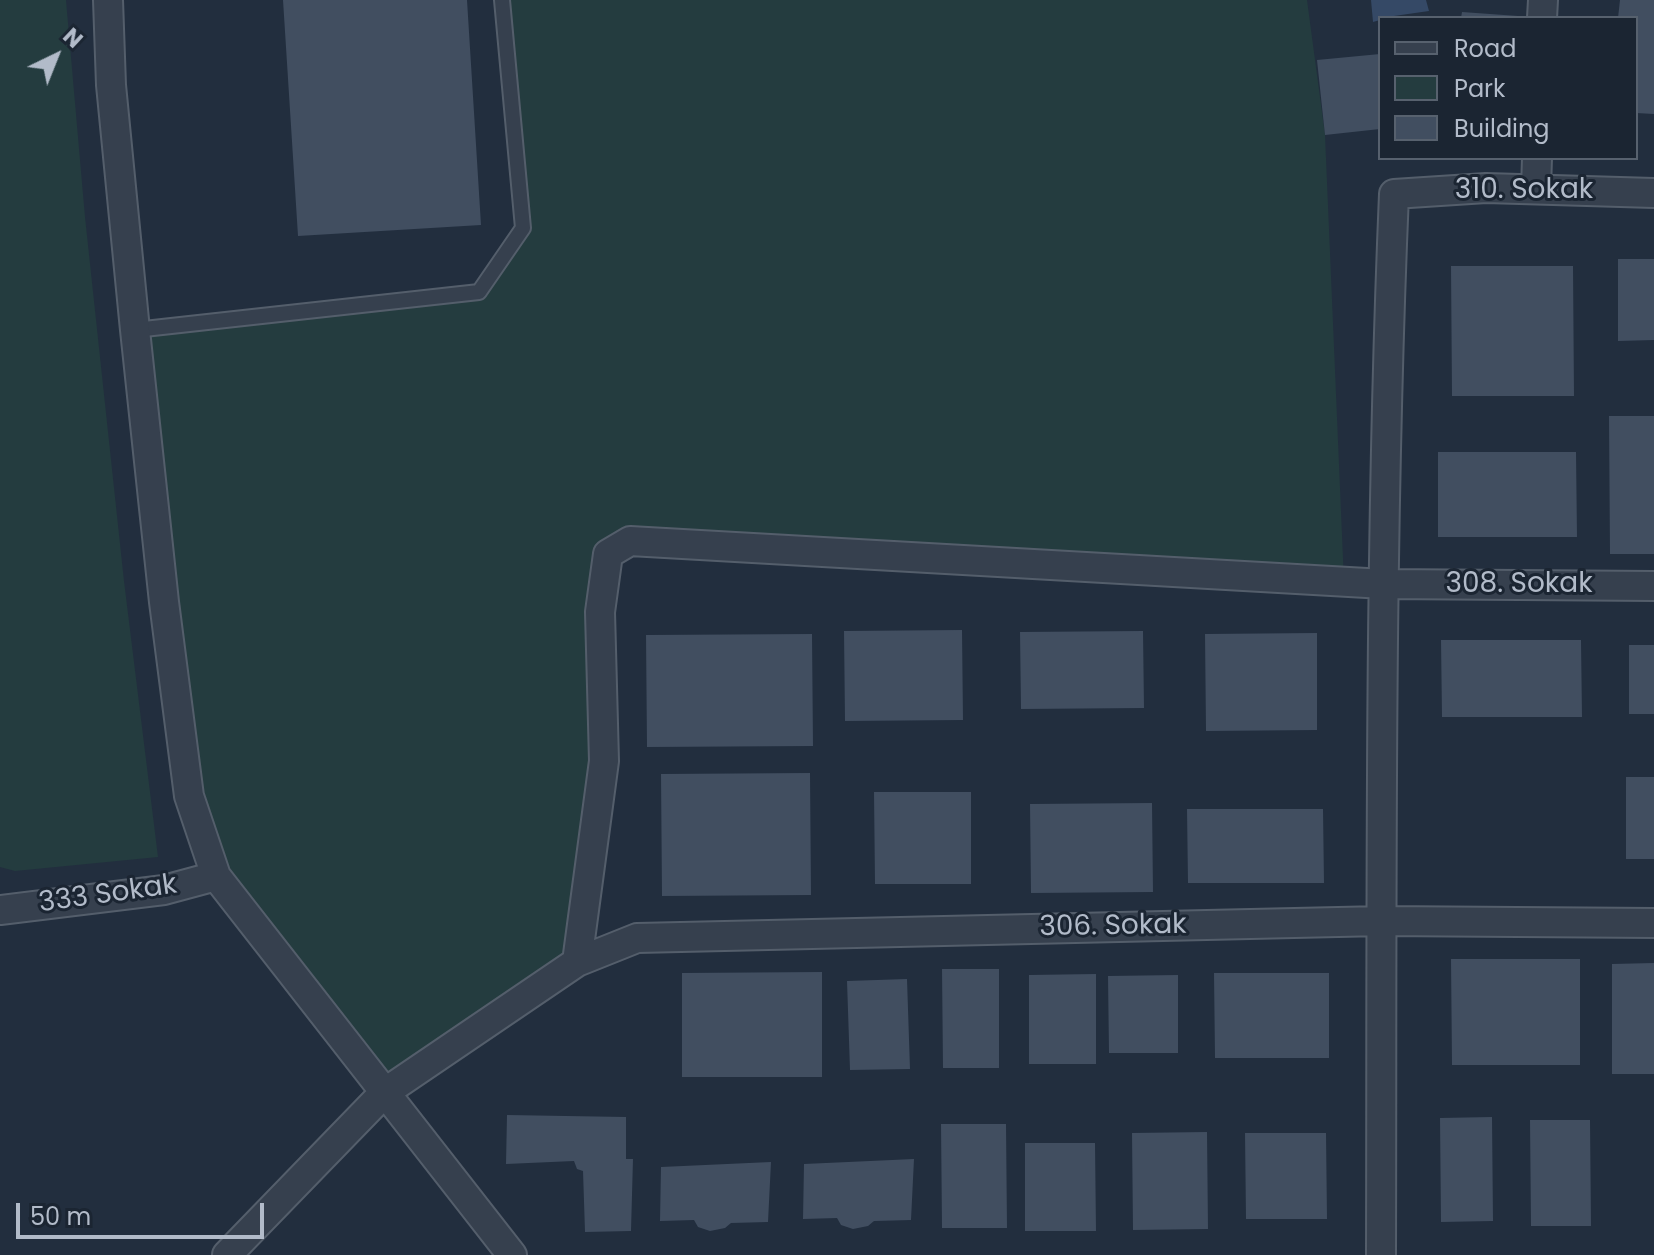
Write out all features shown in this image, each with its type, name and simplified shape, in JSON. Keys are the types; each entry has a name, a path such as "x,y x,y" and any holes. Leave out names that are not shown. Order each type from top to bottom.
{"street":[{"path":"108,0 111,85 135,330 164,602 189,796 216,876 512,1255"},
{"path":"1536,189 1537,160"},
{"name":"310. Sokak","path":"1384,584 1388,329 1394,194 1486,188 1654,193"},
{"name":"308. Sokak","path":"577,962 604,761 600,612 608,554 630,541 1384,584 1654,586"},
{"path":"1381,1255 1384,584"},
{"name":"333 Sokak","path":"0,910 164,890 216,876"},
{"name":"306. Sokak","path":"227,1255 384,1093 577,962 637,938 1382,921 1654,923"}],"lane":[{"path":"135,330 479,292 523,228 502,0"}],"green space":[{"path":"0,0 66,0 85,217 124,581 158,857 15,871 0,867"},
{"path":"510,0 1307,0 1325,135 1344,582 630,541 608,555 577,962 384,1093 216,876 135,330 479,292 523,228"}],"water":[{"path":"1371,0 1426,0 1429,11 1378,16 1378,21 1373,22"}],"building":[{"path":"283,0 467,0 481,225 298,236"},
{"path":"1620,0 1654,0 1654,114 1638,113 1638,16 1618,16"},
{"path":"1462,12 1518,16 1461,16"},
{"path":"1378,54 1378,129 1325,135 1317,60"},
{"path":"1618,259 1654,259 1654,340 1618,341"},
{"path":"1451,266 1573,266 1574,396 1452,396"},
{"path":"1609,416 1654,416 1654,554 1610,554"},
{"path":"1438,452 1576,452 1577,537 1438,537"},
{"path":"962,630 963,720 845,721 844,631"},
{"path":"1143,631 1144,708 1021,709 1020,632"},
{"path":"1317,633 1317,730 1206,731 1205,634"},
{"path":"812,634 813,746 647,747 646,635"},
{"path":"1441,640 1581,640 1582,717 1442,717"},
{"path":"1629,645 1654,645 1654,714 1629,714"},
{"path":"810,773 811,895 662,896 661,774"},
{"path":"1626,777 1654,777 1654,859 1626,859"},
{"path":"874,792 971,792 971,884 875,884"},
{"path":"1152,803 1153,892 1031,893 1030,804"},
{"path":"1187,809 1323,809 1324,883 1188,883"},
{"path":"1451,959 1580,959 1580,1065 1452,1065"},
{"path":"1654,963 1654,1074 1612,1074 1612,964"},
{"path":"942,969 999,969 999,1068 943,1068"},
{"path":"822,972 822,1077 682,1077 682,973"},
{"path":"1214,973 1329,973 1329,1058 1215,1058"},
{"path":"1096,974 1096,1064 1029,1064 1029,975"},
{"path":"1178,975 1178,1053 1109,1053 1108,976"},
{"path":"907,979 910,1069 850,1070 847,981"},
{"path":"507,1115 626,1117 626,1159 633,1159 631,1231 585,1232 583,1171 577,1169 574,1161 506,1164"},
{"path":"1492,1117 1493,1221 1441,1222 1440,1118"},
{"path":"1530,1120 1590,1120 1591,1226 1531,1226"},
{"path":"941,1124 1006,1124 1007,1228 942,1228"},
{"path":"1207,1132 1208,1229 1133,1230 1132,1133"},
{"path":"1245,1133 1326,1133 1327,1219 1246,1219"},
{"path":"1025,1143 1095,1143 1096,1231 1025,1231"},
{"path":"914,1159 911,1220 874,1221 868,1226 853,1229 841,1225 837,1218 803,1219 804,1164"},
{"path":"771,1162 768,1222 731,1223 725,1228 710,1231 698,1227 694,1220 660,1221 661,1167"}]}
